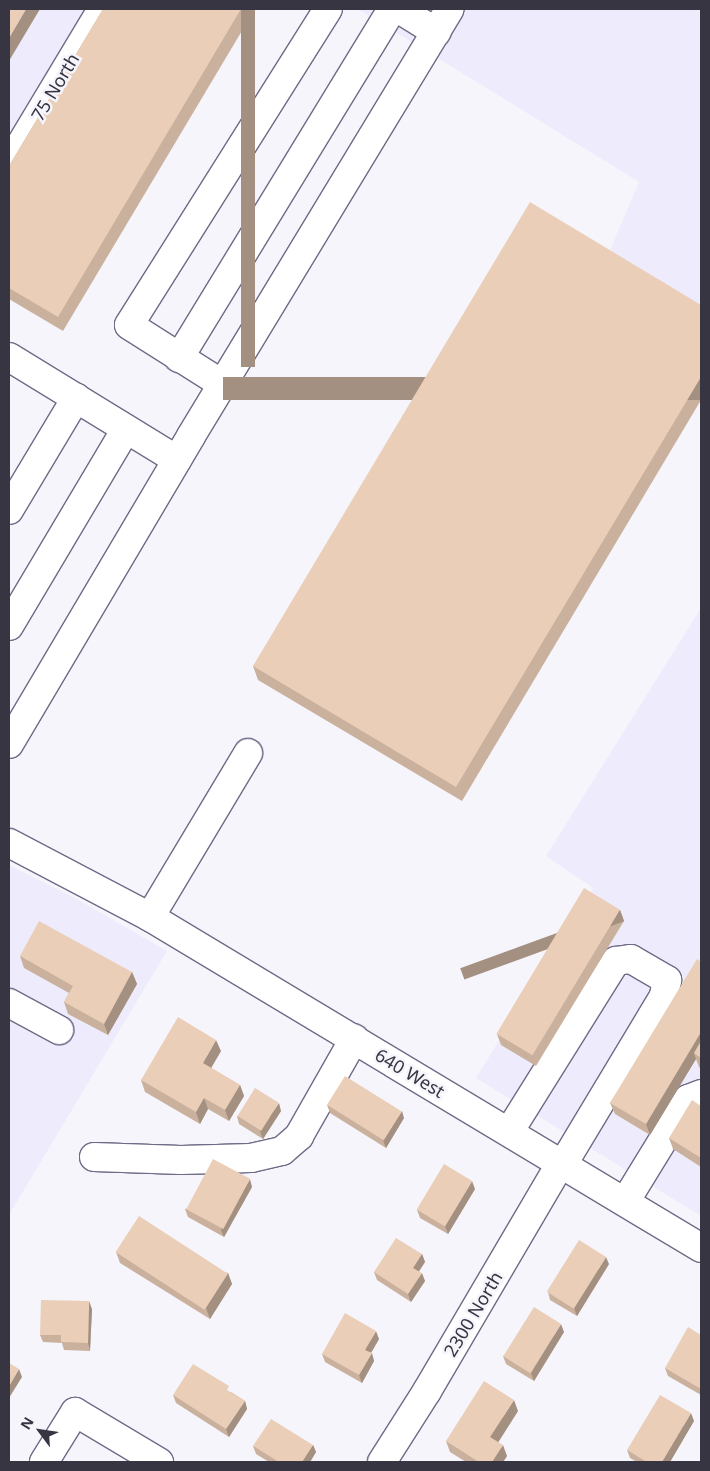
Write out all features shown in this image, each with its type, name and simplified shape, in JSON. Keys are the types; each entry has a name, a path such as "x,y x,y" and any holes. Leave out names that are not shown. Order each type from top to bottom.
{"street":[{"name":"75 North","path":"9,164 102,9"},
{"path":"222,384 129,326 328,9"},
{"path":"179,358 392,9"},
{"path":"399,9 436,32"},
{"path":"9,744 222,384 450,9"},
{"path":"13,368 76,398 177,460"},
{"path":"9,510 76,398"},
{"path":"9,626 126,429"},
{"path":"150,917 248,753"},
{"name":"640 West","path":"11,848 119,898 701,1248"},
{"name":"2300 North","path":"382,1462 664,996 667,980 631,959 616,961 509,1132"},
{"path":"9,1003 58,1030"},
{"path":"94,1157 181,1160 251,1158 282,1151 299,1136 354,1039"},
{"path":"625,1202 688,1099 701,1094"},
{"path":"44,1462 75,1412 159,1462"}],"shaded area":[{"path":"9,9 91,9 9,148"},
{"path":"358,9 701,9 701,394 610,250 639,182"},
{"path":"701,608 701,1216 476,1078 593,888 546,856"},
{"path":"9,865 75,898 167,951 9,1215"}],"building":[{"path":"9,9 26,9 9,38"},
{"path":"103,9 241,9 58,317 9,288 9,166"},
{"path":"530,202 701,305 701,377 456,787 253,666"},
{"path":"584,888 620,910 532,1055 496,1034"},
{"path":"39,921 132,972 104,1024 64,1002 73,986 20,956"},
{"path":"697,959 701,962 701,1032 646,1124 610,1103"},
{"path":"178,1017 216,1040 203,1063 240,1085 225,1110 204,1098 196,1112 141,1080"},
{"path":"701,1041 701,1058 694,1053"},
{"path":"345,1076 402,1112 384,1140 327,1105"},
{"path":"255,1088 279,1103 261,1131 238,1116"},
{"path":"692,1100 701,1106 701,1158 669,1138"},
{"path":"213,1159 250,1179 223,1229 186,1209"},
{"path":"444,1164 472,1181 445,1226 417,1209"},
{"path":"139,1216 228,1274 204,1310 116,1252"},
{"path":"396,1238 422,1254 413,1268 422,1273 408,1294 374,1272"},
{"path":"579,1240 606,1257 574,1309 547,1292"},
{"path":"41,1300 89,1301 88,1343 61,1342 61,1335 40,1335"},
{"path":"534,1307 561,1324 530,1373 503,1356"},
{"path":"345,1313 376,1331 365,1350 372,1353 359,1375 322,1354"},
{"path":"688,1327 701,1335 701,1389 665,1368"},
{"path":"9,1363 19,1369 9,1386"},
{"path":"193,1364 229,1386 227,1390 245,1401 226,1429 173,1395"},
{"path":"484,1381 514,1400 490,1437 503,1445 492,1462 479,1462 446,1441"},
{"path":"660,1395 691,1413 662,1462 647,1462 627,1450"},
{"path":"271,1419 313,1445 302,1462 279,1462 253,1446"}]}
